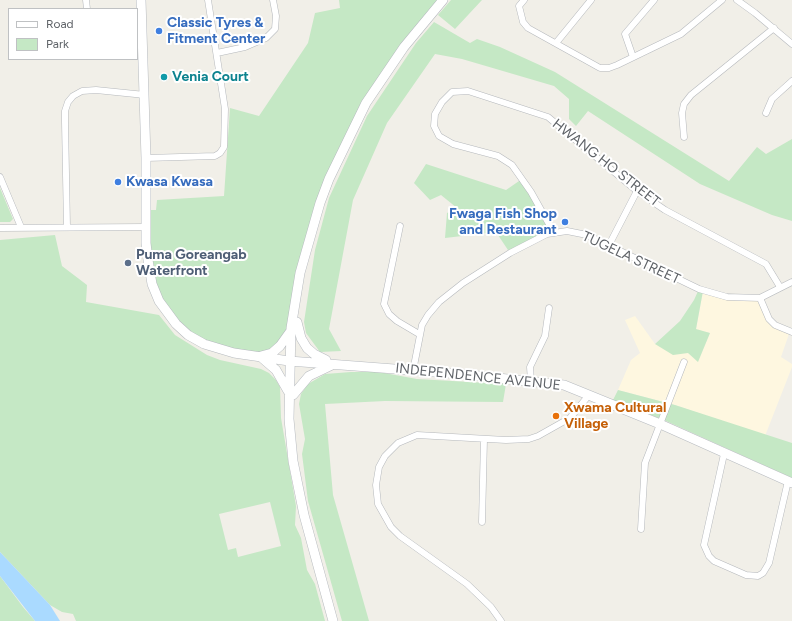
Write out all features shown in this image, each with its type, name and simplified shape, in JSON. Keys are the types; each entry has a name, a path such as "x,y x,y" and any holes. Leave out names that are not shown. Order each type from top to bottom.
{"main road":[{"name":"INDEPENDENCE AVENUE","path":"141,0 145,95 147,254 152,284 159,300 176,324 188,335 216,349 260,357 292,361 335,363 413,371 531,380 564,385 660,424 724,454 790,482"},
{"path":"333,621 304,515 297,477 291,394 292,361 294,325 305,274 305,260 314,223 329,179 366,103 404,47 443,0"},
{"path":"291,394 276,370 260,357 272,352 280,346 294,325"},
{"path":"294,325 307,348 320,358 335,363"},
{"path":"291,394 309,376 335,363"}],"street":[{"path":"146,158 207,157 215,156 220,153 225,140 225,109 218,53 208,0"},
{"path":"218,53 245,47 266,38 275,29 276,16 273,0"},
{"path":"524,0 519,6 523,22 528,28 600,68 609,68 681,34 722,0"},
{"path":"556,43 591,0"},
{"path":"633,57 625,34 654,0"},
{"path":"737,0 774,28 792,44"},
{"path":"684,137 682,113 684,104 691,95 774,28"},
{"path":"766,113 774,97 792,81"},
{"path":"67,226 65,111 68,102 73,96 82,91 96,90 145,95"},
{"name":"HWANG HO STREET","path":"554,233 531,192 512,165 498,156 453,144 438,136 434,126 435,114 442,102 452,92 468,91 548,117 637,191 686,222 766,264 780,287"},
{"path":"0,176 21,226"},
{"path":"609,245 637,191"},
{"path":"0,228 21,226 146,227"},
{"path":"400,226 384,304 389,314 397,321 419,334"},
{"name":"TUGELA STREET","path":"413,371 419,334 428,315 450,292 510,253 541,236 554,233 567,231 581,233 703,290 727,297 760,298"},
{"path":"792,282 760,298 772,322 775,325 792,332"},
{"path":"531,380 530,367 545,336 549,308"},
{"path":"641,529 644,467 684,362"},
{"path":"501,621 491,607 467,584 395,532 381,512 377,498 377,475 379,467 392,448 406,438 417,435 517,440 538,436 570,418 590,395"},
{"path":"482,522 484,439"},
{"path":"724,454 704,546 709,556 714,561 746,575 758,576 769,563 790,482"}],"shaded area":[{"path":"703,291 727,297 760,298 769,319 790,331 781,357 792,364 792,367 765,436 675,405 618,390 631,360 640,353 625,320 635,316 655,344 682,353 688,353 698,361 710,333 696,330"}],"green space":[{"path":"339,0 443,0 379,81 320,203 290,333 260,357 188,335 152,284 147,210 156,210 157,200 224,196 230,108 259,116 308,43 315,13 340,8"},
{"path":"451,0 482,0 455,29 438,15"},
{"path":"434,22 470,43 477,39 500,47 555,72 729,181 757,147 766,154 792,139 792,221 772,215 700,184 588,111 576,126 569,119 569,99 554,86 462,59 435,54 387,123 353,200 329,329 341,351 320,352 306,333 304,322 315,250 329,198 367,116 416,43"},
{"path":"426,164 506,190 522,179 554,233 510,253 496,232 445,238 447,213 457,208 441,195 430,200 414,183"},
{"path":"0,188 13,219 10,222 0,222"},
{"path":"55,235 62,266 87,285 86,302 159,315 175,335 207,355 220,360 261,369 269,373 276,380 280,387 281,418 296,506 295,525 301,538 307,570 315,584 325,621 76,621 73,614 62,612 50,605 0,552 0,240","holes":["270,502 281,546 238,557 236,548 228,550 219,514"]},
{"path":"699,289 703,291 696,329 710,333 698,362 688,353 673,355 655,344 680,321 694,300"},
{"path":"379,372 417,379 506,384 503,402 385,401 325,404 333,495 369,621 342,621 308,501 302,454 305,439 299,404 301,394 308,384 325,374"},
{"path":"618,390 675,405 792,443 792,478 666,421 613,400"},
{"path":"0,576 23,607 35,621 0,621"}],"water":[{"path":"0,552 50,605 60,621 35,621 0,576"}],"place":[{"name":"Classic Tyres & Fitment Center","path":"159,31"},
{"name":"Venia Court","path":"164,77"},
{"name":"Kwasa Kwasa","path":"118,182"},
{"name":"Fwaga Fish Shop and Restaurant","path":"565,222"},
{"name":"Puma Goreangab Waterfront","path":"128,263"},
{"name":"Xwama Cultural Village","path":"556,416"}]}
